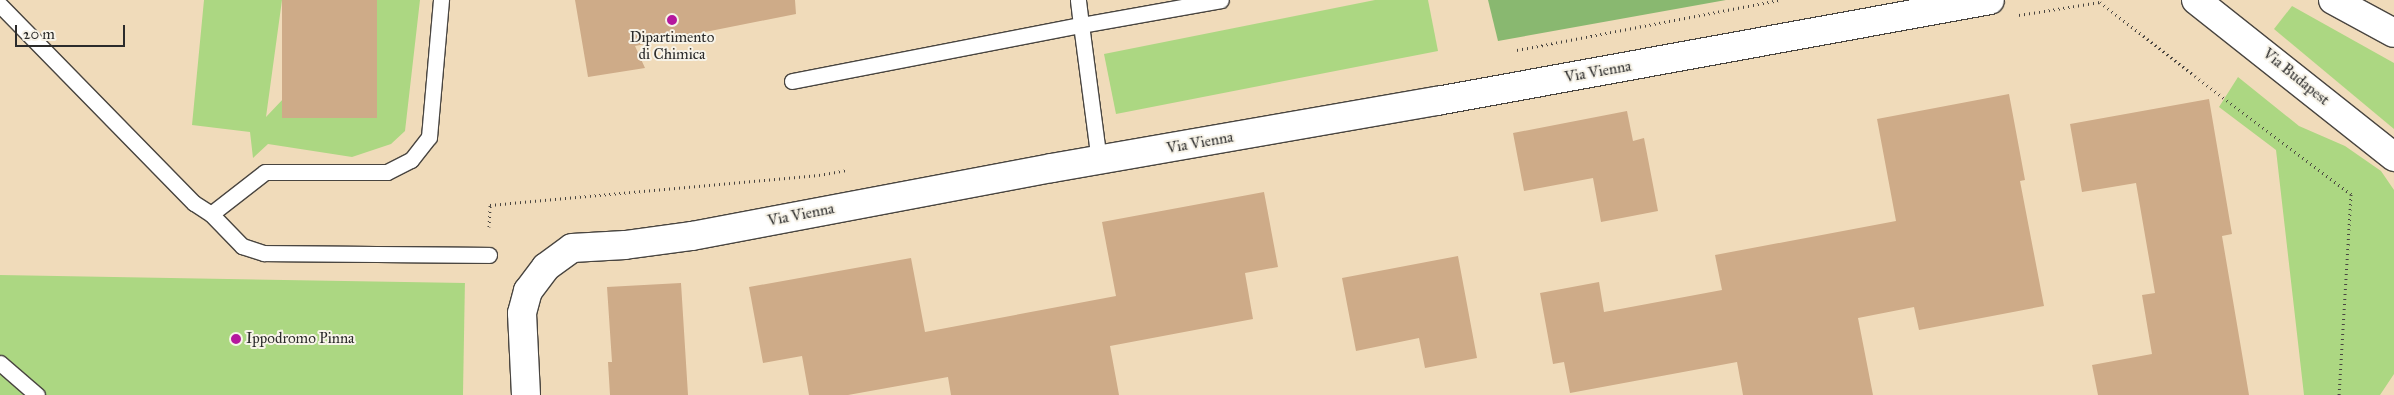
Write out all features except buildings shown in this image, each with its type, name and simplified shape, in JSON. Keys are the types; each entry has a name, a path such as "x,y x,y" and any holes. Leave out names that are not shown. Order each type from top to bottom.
{"street":[{"name":"Via Vienna","path":"526,395 522,313 528,291 546,268 572,248 625,245 692,236 1990,0"},
{"name":"Via Budapest","path":"2196,0 2394,156"},
{"path":"2332,0 2394,33"}],"lane":[{"path":"211,214 265,172 387,172 411,160 429,137 441,0"},
{"path":"1078,0 1100,161"},
{"path":"792,81 1081,25 1222,0"},
{"path":"0,5 194,203 211,214 242,246 264,253 489,255"},
{"path":"0,364 37,395"}],"path":[{"path":"1515,50 1779,0"},
{"path":"2012,16 2100,2 2351,194 2339,395"},
{"path":"490,205 819,175 848,170"}],"green space":[{"path":"204,0 282,0 266,117 377,0 420,0 405,131 391,144 352,157 268,144 253,158 250,132 192,125"},
{"path":"1375,0 1428,0 1438,51 1116,114 1104,54"},
{"path":"1488,0 1726,0 1498,41"},
{"path":"2292,6 2394,63 2394,129 2274,29"},
{"path":"2238,77 2299,126 2345,146 2381,171 2394,190 2394,374 2380,395 2304,395 2276,150 2219,107"},
{"name":"Ippodromo Pinna","path":"0,275 465,283 463,395 0,395"}],"place":[{"name":"Dipartimento di Chimica","path":"672,20"},
{"name":"Ippodromo Pinna","path":"236,339"}]}
